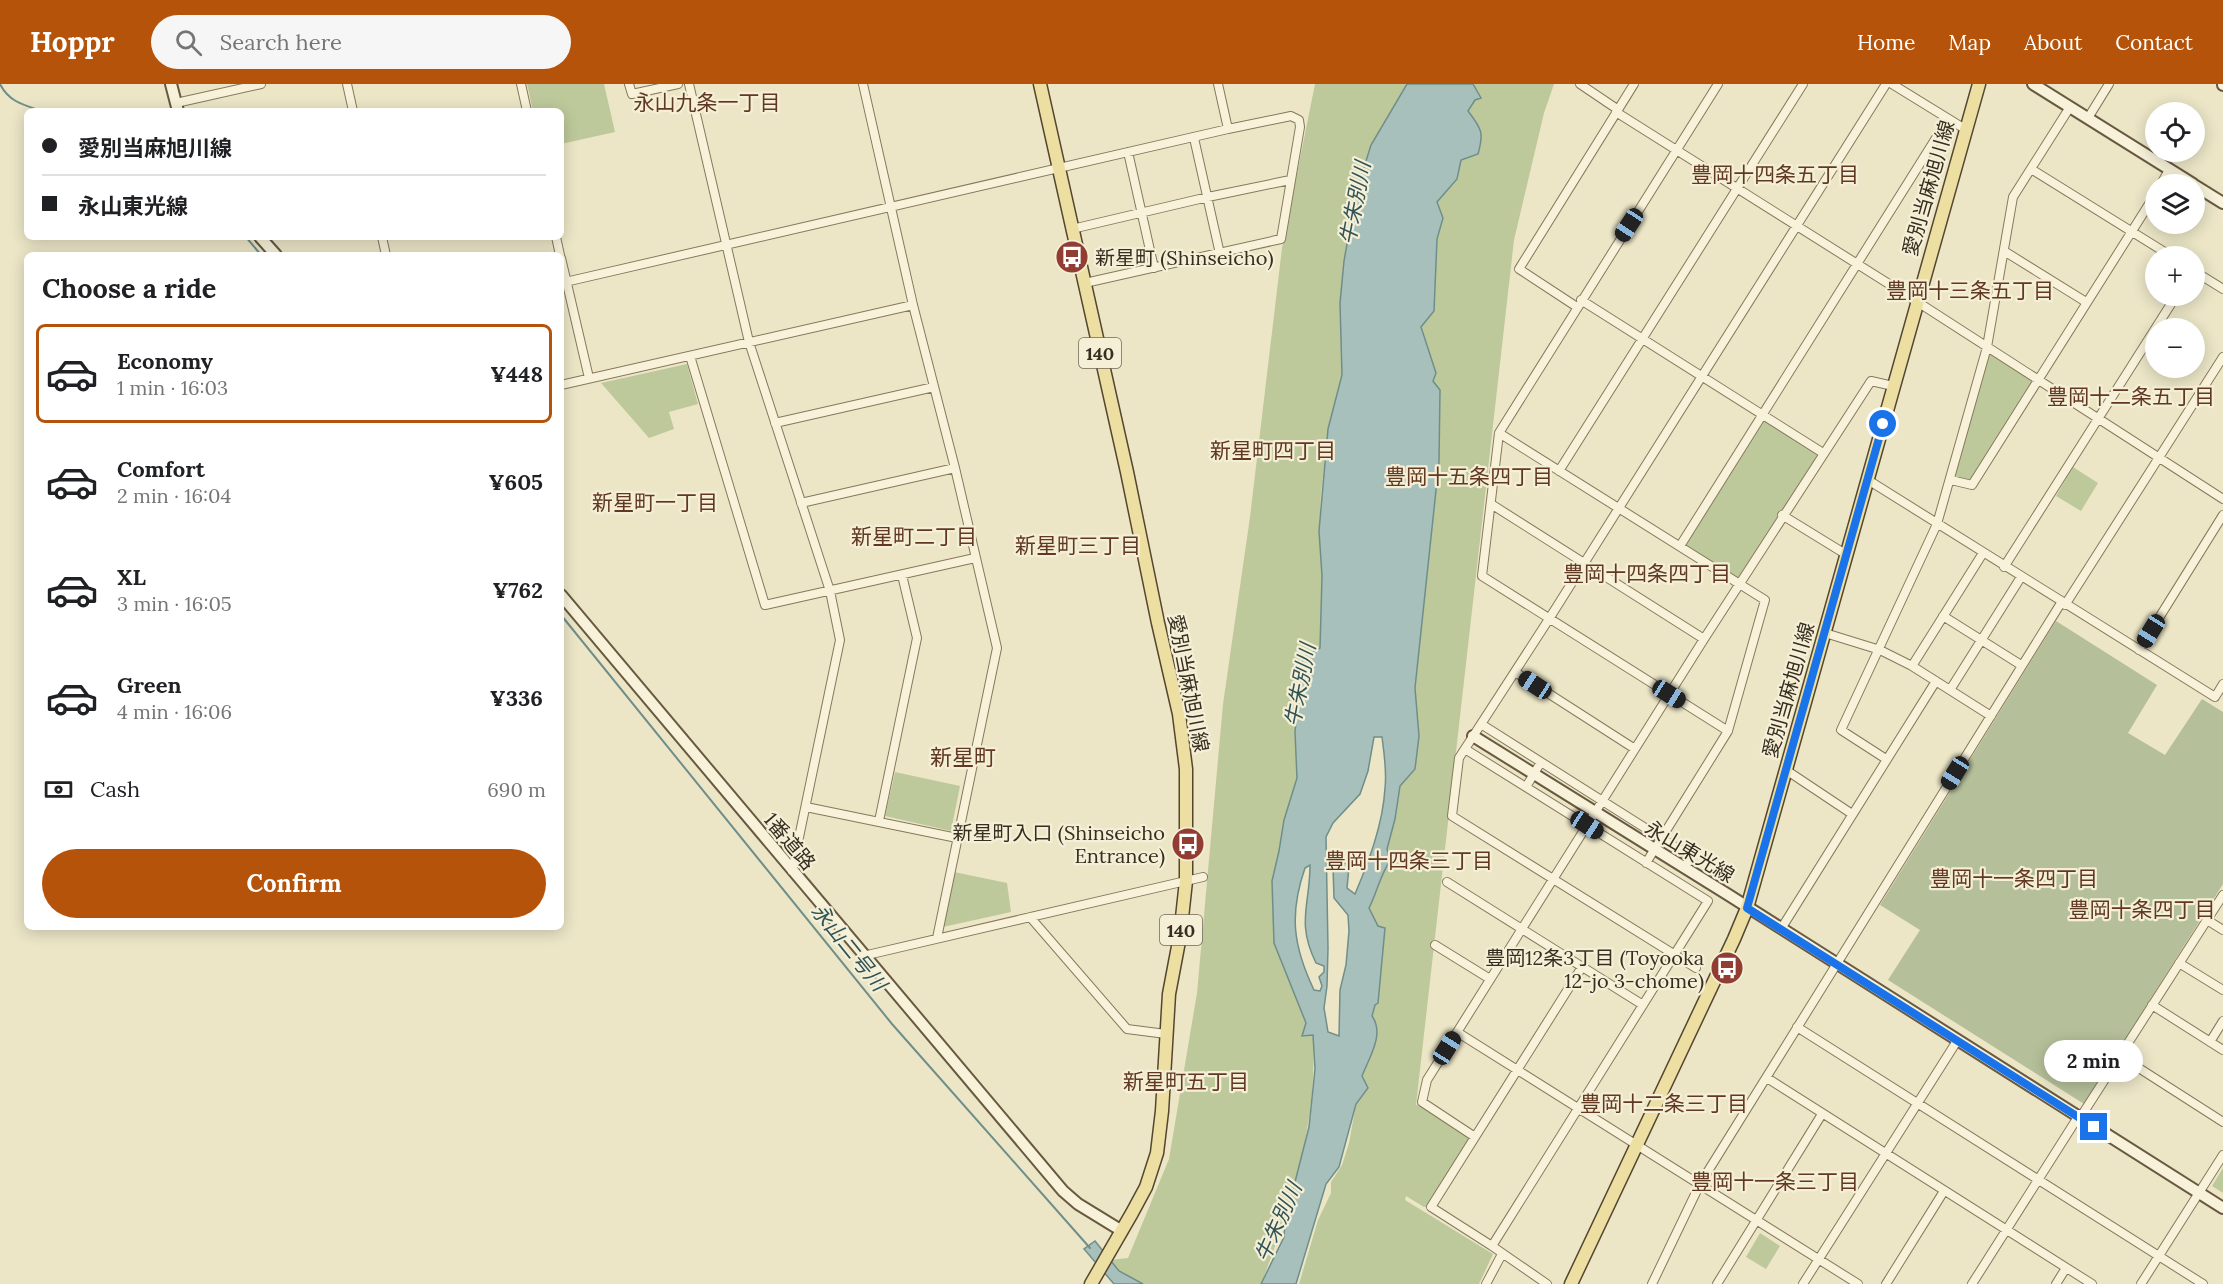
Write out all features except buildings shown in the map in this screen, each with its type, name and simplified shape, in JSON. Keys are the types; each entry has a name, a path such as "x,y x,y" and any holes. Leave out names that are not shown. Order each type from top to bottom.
{"main road":[{"name":"愛別当麻旭川線","path":"1040,84 1179,714 1186,769 1186,881 1180,936 1169,994 1162,1111 1157,1153 1146,1187 1093,1279"},
{"name":"愛別当麻旭川線","path":"1571,1284 1747,908 1978,84"}],"street":[{"path":"171,84 177,107 261,84"},
{"path":"347,84 352,108"},
{"path":"521,84 526,108"},
{"path":"629,84 632,94 678,84"},
{"path":"689,84 749,342 830,591 840,640 792,871"},
{"path":"863,84 913,304 956,468 997,648 937,938"},
{"path":"1218,84 1228,129"},
{"path":"1580,84 1617,111 1737,189 1916,301 2223,499"},
{"path":"1634,84 1519,269 1642,338 1823,453"},
{"path":"1718,84 1499,433 1482,576 1728,731"},
{"path":"1559,471 1803,84"},
{"path":"1696,968 1452,816 1459,758 1886,84"},
{"path":"1892,84 1965,129"},
{"path":"2033,84 2176,174"},
{"path":"2088,118 2109,84"},
{"path":"1886,759 1841,730 1938,524 1987,347 2013,197 2070,107"},
{"path":"589,378 564,282 1228,129 1291,116 1296,117 1300,127 1281,239 1085,283"},
{"path":"1680,546 1948,119"},
{"path":"1194,138 1220,254"},
{"path":"1128,152 1154,268"},
{"path":"2031,169 2154,246"},
{"path":"2166,174 2169,170"},
{"path":"1072,229 1290,180"},
{"path":"2205,192 2223,203"},
{"path":"1951,480 1972,485 2145,210"},
{"path":"264,240 274,252"},
{"path":"2004,251 2086,302"},
{"path":"2205,278 2223,290"},
{"path":"564,384 913,304"},
{"path":"2004,567 2170,306"},
{"path":"690,356 765,605 975,558"},
{"path":"1652,1284 1700,1184 2021,665 2223,357"},
{"path":"1475,1137 1422,1102 1427,1080 1782,515 1871,381 1893,386"},
{"path":"775,423 934,387"},
{"path":"1499,433 1765,600 1728,731 1646,863"},
{"path":"801,503 956,468"},
{"path":"1868,480 2215,697 2223,684"},
{"path":"1491,504 1704,639"},
{"path":"1782,515 1847,555"},
{"path":"2139,650 2223,515"},
{"path":"1912,666 1983,553"},
{"path":"879,821 917,638 902,575"},
{"path":"1950,690 2021,577"},
{"name":"1番道路","path":"564,599 1063,1191 1078,1204 1122,1231"},
{"path":"1943,616 2021,665"},
{"path":"1825,633 1880,650 1912,666 1991,716"},
{"path":"1515,672 1635,749"},
{"path":"1781,929 1936,681"},
{"path":"1481,724 1691,857 1684,868"},
{"name":"永山東光線","path":"1473,736 2223,1208"},
{"path":"1465,749 1708,901 1492,1246"},
{"path":"1526,787 1541,762"},
{"path":"1786,770 1852,814"},
{"path":"807,807 957,838"},
{"path":"863,956 1203,877"},
{"path":"1447,882 1643,1005"},
{"path":"1972,1284 2223,895"},
{"path":"1030,917 1127,1029 1166,1034"},
{"path":"2207,920 2223,930"},
{"path":"1435,945 1490,979"},
{"path":"2179,963 2223,990"},
{"path":"1547,1284 1431,1207 1582,967"},
{"path":"2152,1005 2223,1050"},
{"path":"2210,1042 2223,1021"},
{"path":"1797,1027 2203,1284"},
{"path":"1457,1032 1858,1284"},
{"path":"1803,1284 1957,1041"},
{"path":"2120,1056 2223,1122"},
{"path":"1767,1078 2092,1284"},
{"path":"1717,1284 1822,1114"},
{"path":"2141,1284 2223,1155"},
{"path":"1886,1284 1944,1191"},
{"path":"1486,1284 1502,1254"},
{"path":"2056,1284 2066,1268"}],"green space":[{"path":"527,84 604,84 615,132 564,143 564,108 532,108"},
{"path":"1315,84 1407,84 1396,104 1342,341 1342,375 1328,429 1321,494 1320,648 1303,658 1295,732 1298,778 1284,820 1272,881 1274,943 1306,1024 1302,1036 1313,1035 1311,1099 1307,1131 1301,1162 1283,1224 1261,1284 1143,1284 1119,1271 1110,1260 1128,1258 1169,1159 1197,993 1223,704 1250,517 1282,248"},
{"path":"1473,84 1554,84 1544,113 1514,240 1416,1105 1422,1102 1475,1137 1431,1207 1424,1207 1406,1196 1405,1200 1493,1254 1479,1284 1299,1284 1318,1220 1331,1193 1331,1182 1342,1165 1349,1143 1356,1104 1368,1088 1362,1076 1366,1066 1385,928 1378,927 1369,908 1390,861 1387,849 1400,786 1406,778 1419,736 1415,689 1439,463 1440,390 1433,381 1436,373 1421,327 1434,311 1437,239 1443,218 1437,202 1457,179 1461,160 1478,154 1480,147 1481,131 1468,111 1475,100"},
{"path":"1987,347 2037,380 1972,485 1951,480"},
{"path":"687,364 698,404 669,412 674,429 649,438 601,383"},
{"path":"1762,414 1823,453 1739,584 1680,546"},
{"path":"2073,467 2098,483 2081,511 2056,496"},
{"path":"2056,621 2157,685 2128,733 2165,755 2202,699 2223,712 2223,884 2084,1104 1888,980 1920,930 1880,905"},
{"path":"895,772 960,786 951,831 885,816"},
{"path":"954,872 1007,883 1011,912 943,927"},
{"path":"2223,1168 2223,1193 2212,1186"},
{"path":"1760,1233 1780,1246 1766,1269 1746,1257"}],"water":[{"name":"牛朱別川","path":"1407,84 1473,84 1481,98 1475,100 1468,111 1480,131 1481,141 1478,154 1461,160 1457,179 1437,202 1443,218 1437,239 1434,311 1421,327 1436,373 1433,381 1440,390 1439,462 1415,688 1419,736 1415,769 1400,786 1387,849 1390,861 1369,908 1378,926 1385,928 1378,1003 1375,1005 1372,1016 1376,1023 1376,1038 1362,1076 1368,1088 1356,1104 1339,1167 1326,1184 1296,1284 1261,1284 1284,1237 1285,1221 1309,1127 1315,1069 1313,1035 1302,1036 1306,1023 1274,943 1272,881 1284,820 1297,778 1295,732 1303,658 1320,648 1322,576 1319,531 1328,429 1342,375 1340,303 1344,261 1356,193 1371,145","holes":["1374,737 1382,737 1386,775 1384,802 1374,842 1355,894 1347,888 1349,867 1345,863 1333,867 1334,898 1348,915 1349,931 1346,965 1340,990 1339,1036 1328,1032 1324,1008 1328,948 1326,837 1333,823 1360,794 1368,771","1310,865 1305,925 1310,949 1316,963 1324,966 1324,972 1319,977 1322,986 1320,991 1314,990 1301,959 1296,930 1295,915 1300,885 1305,868"]},
{"path":"1095,1241 1119,1271 1143,1284 1114,1284 1084,1249"}],"waterway":[{"name":"永山二号川","path":"0,84 12,99 32,108"},
{"name":"永山二号川","path":"248,240 258,252"},
{"name":"永山二号川","path":"564,619 892,1024 1090,1248"}],"place":[{"name":"新星町 (Shinseicho)","path":"1072,257"},
{"name":"新星町入口 (Shinseicho Entrance)","path":"1188,844"},
{"name":"豊岡12条3丁目 (Toyooka 12-jo 3-chome)","path":"1727,968"}],"district":[{"name":"永山九条一丁目","path":"707,102"},
{"name":"豊岡十四条五丁目","path":"1775,174"},
{"name":"豊岡十三条五丁目","path":"1970,290"},
{"name":"豊岡十二条五丁目","path":"2131,396"},
{"name":"新星町四丁目","path":"1273,450"},
{"name":"豊岡十五条四丁目","path":"1469,476"},
{"name":"新星町一丁目","path":"655,502"},
{"name":"新星町二丁目","path":"914,536"},
{"name":"新星町三丁目","path":"1078,545"},
{"name":"豊岡十四条四丁目","path":"1647,573"},
{"name":"新星町","path":"963,757"},
{"name":"豊岡十四条三丁目","path":"1409,860"},
{"name":"豊岡十一条四丁目","path":"2014,878"},
{"name":"豊岡十条四丁目","path":"2142,909"},
{"name":"新星町五丁目","path":"1186,1081"},
{"name":"豊岡十二条三丁目","path":"1664,1103"},
{"name":"豊岡十一条三丁目","path":"1775,1181"}],"route":[{"path":"1883,424 1747,908 2094,1127"}]}
